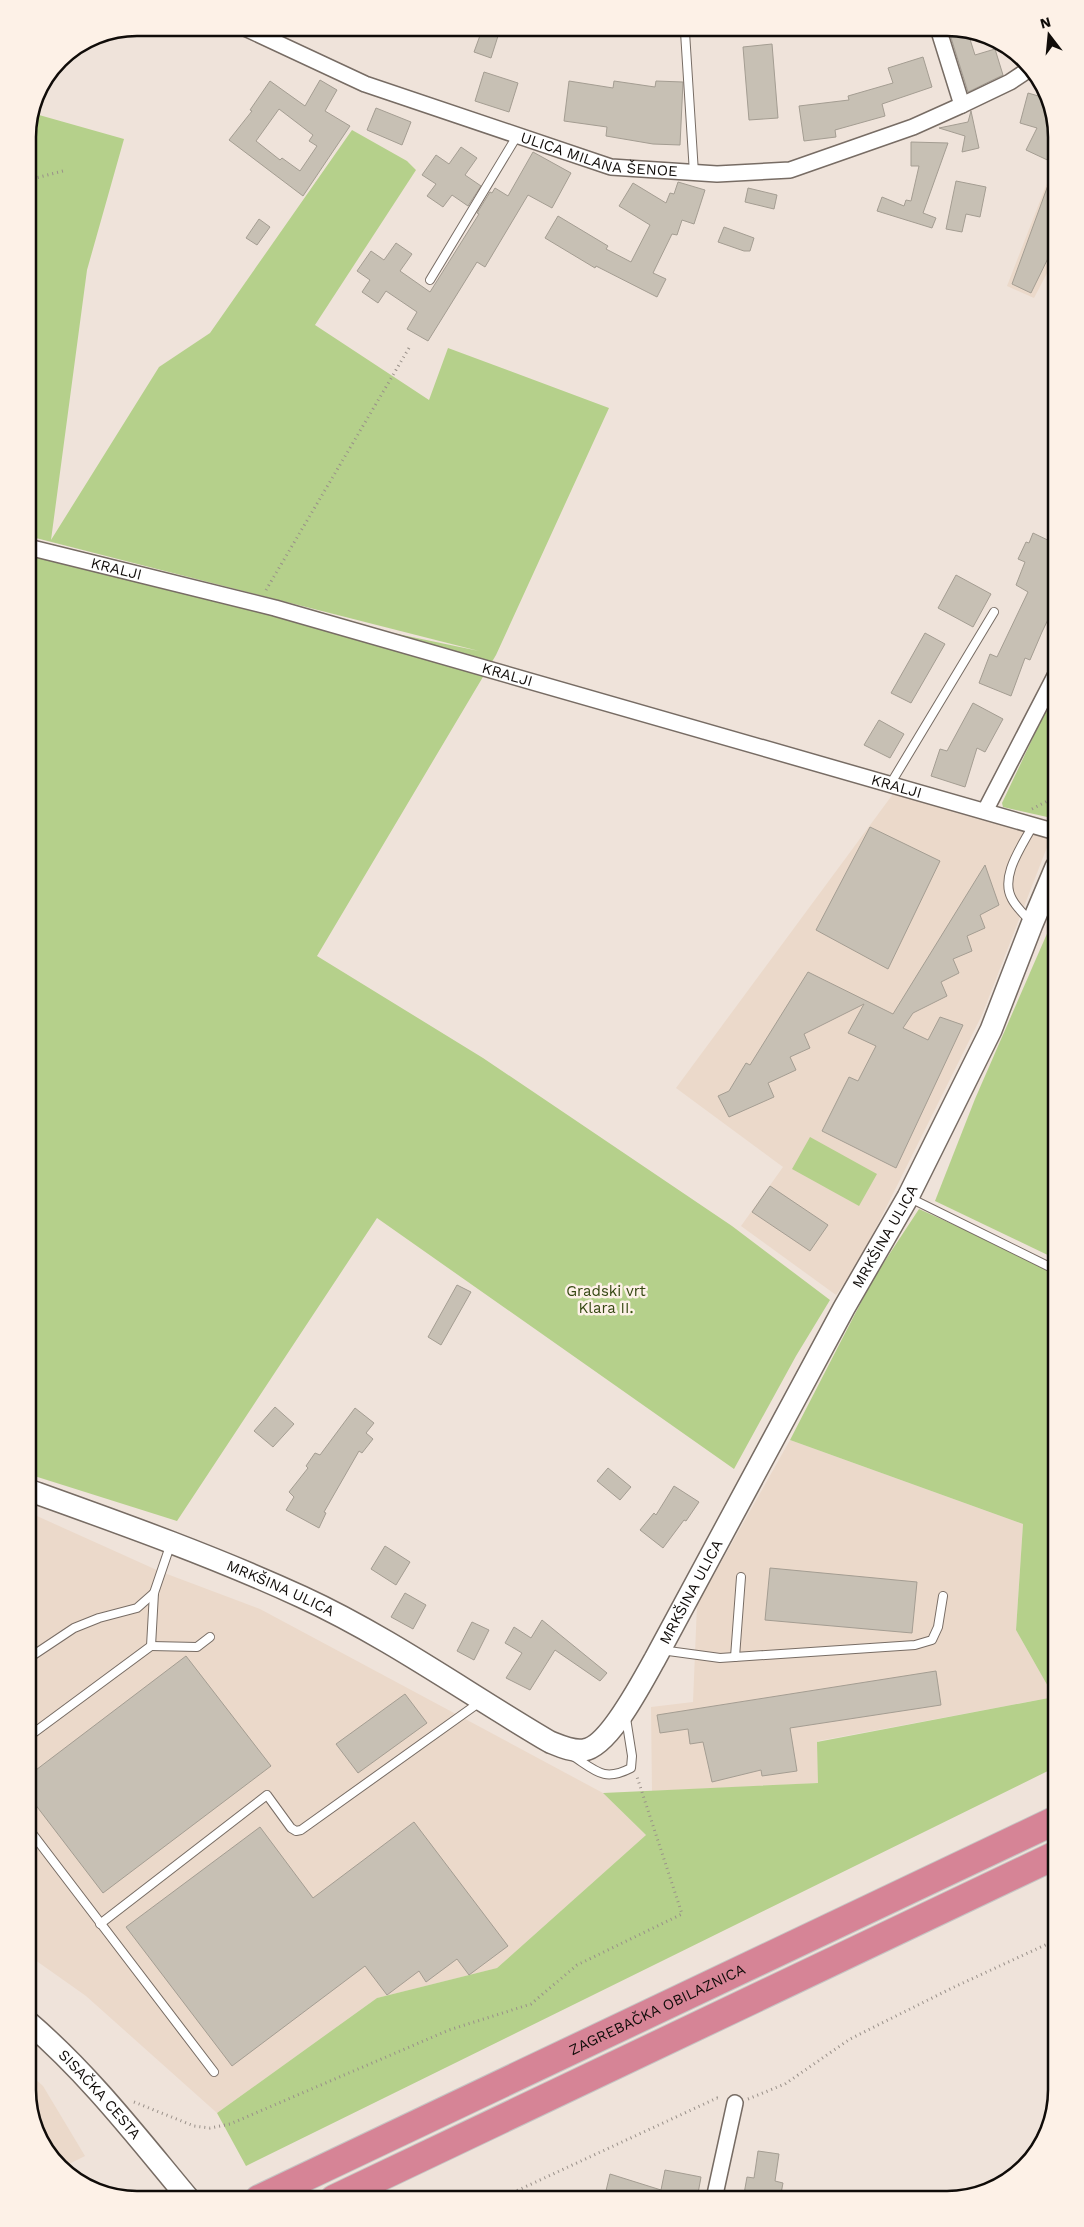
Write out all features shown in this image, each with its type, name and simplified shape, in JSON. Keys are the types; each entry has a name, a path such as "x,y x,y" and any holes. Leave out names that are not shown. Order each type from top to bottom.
{"highway":[{"name":"ZAGREBAČKA OBILAZNICA","path":"276,2191 1048,1824"},
{"path":"351,2191 1048,1859"}],"street":[{"name":"ULICA MILANA ŠENOE","path":"262,36 365,84 611,167 694,173 717,174 790,170 913,127 962,106 1010,82 1024,73"},
{"path":"940,36 962,106"},
{"name":"KRALJI","path":"36,549 258,604 891,783 1048,830"},
{"path":"985,811 1048,689"},
{"name":"MRKŠINA ULICA","path":"36,1493 172,1541 318,1605 420,1662 550,1742 572,1749 585,1750 598,1743 607,1735 625,1712 844,1308 908,1197 991,1030 1048,886"},
{"name":"SISAČKA CESTA","path":"36,2029 73,2064 182,2191"},
{"path":"716,2191 734,2103"}],"lane":[{"path":"684,36 694,173"},
{"path":"430,280 517,136"},
{"path":"891,783 994,612"},
{"path":"1028,824 1009,874 1008,886 1012,899 1032,924"},
{"path":"908,1197 1048,1266"},
{"path":"151,1646 154,1593 172,1541"},
{"path":"735,1657 741,1577"},
{"path":"36,1653 74,1628 99,1618 137,1608 154,1593"},
{"path":"660,1650 720,1658 915,1645 932,1640 938,1627 943,1596"},
{"path":"36,1731 151,1646 197,1647 210,1637"},
{"path":"100,1924 267,1795 291,1828 296,1831 301,1830 482,1701"},
{"path":"550,1742 602,1775 618,1775 631,1768 632,1756 625,1712"},
{"path":"36,1839 214,2072"}],"path":[{"path":"36,178 63,171"},
{"path":"258,604 409,348"},
{"path":"1028,824 1030,810 1048,801"},
{"path":"129,2100 194,2126 210,2128 230,2124 449,2030 531,2004 577,1965 682,1914 640,1782 631,1768"},
{"path":"516,2191 717,2098 734,2103 760,2095 785,2084 850,2039 952,1988 1048,1944"}],"shaded area":[{"path":"1048,181 1048,271 1034,298 1007,286"},
{"path":"893,794 1048,836 1048,845 982,1015 859,1262 836,1295 741,1226 783,1167 676,1088"},
{"path":"790,1440 1023,1524 1016,1630 1048,1686 1048,1698 818,1741 819,1783 652,1791 651,1707 693,1702 697,1605"},
{"path":"36,1516 159,1571 260,1609 603,1793 646,1835 497,1968 377,1998 217,2113 86,1996 36,1961"},
{"path":"36,2080 43,2086 85,2156 69,2164 57,2151 44,2128 38,2109"}],"green space":[{"name":"Gradski vrt Klara II.","path":"39,115 124,139 87,270 51,540 159,367 210,333 352,130 407,161 416,170 315,325 429,400 448,348 609,408 496,655 317,956 483,1058 732,1226 830,1300 796,1356 734,1469 377,1218 177,1521 36,1477 36,557 479,651 36,538 36,131"},
{"path":"1048,706 1048,817 1003,807 1002,803"},
{"path":"1048,931 1048,1255 935,1201 975,1099"},
{"path":"810,1137 877,1174 859,1206 792,1169"},
{"path":"919,1209 1048,1267 1048,1686 1016,1630 1023,1524 790,1440 873,1279"},
{"path":"1048,1698 1048,1771 246,2166 217,2113 377,1998 497,1968 646,1835 603,1793 818,1783 817,1742"}],"building":[{"path":"480,36 498,36 491,58 474,52"},
{"path":"950,36 970,39 975,55 995,49 1003,75 968,92"},
{"path":"772,44 778,118 749,120 743,47"},
{"path":"923,57 932,87 882,104 885,116 835,130 836,137 804,141 799,106 849,100 848,96 893,83 888,68"},
{"path":"484,72 518,83 509,112 475,101"},
{"path":"320,80 337,90 325,111 350,126 303,196 229,140 252,111 250,110 270,81 305,106","holes":["279,109 313,135 309,141 317,146 300,171 282,158 280,160 256,141"]},
{"path":"569,81 613,88 614,81 655,87 656,81 683,82 680,145 653,144 606,136 607,127 564,121"},
{"path":"1028,93 1038,96 1047,124 1048,160 1026,150 1037,128 1020,123"},
{"path":"376,108 411,122 402,145 367,130"},
{"path":"971,111 979,148 962,152 965,136 939,128 968,122"},
{"path":"911,142 948,143 923,213 936,218 932,228 877,211 882,197 904,206 906,200 911,201 919,166 911,166"},
{"path":"461,147 477,158 465,175 481,186 468,206 452,195 443,207 427,196 436,184 422,175 436,155 449,164"},
{"path":"533,152 571,173 552,208 528,195 485,267 477,262 428,341 407,329 417,312 386,291 378,303 362,292 370,280 357,271 371,251 384,260 396,243 412,254 400,271 430,292 479,214 477,213 490,192 492,193 495,188 508,196"},
{"path":"956,181 986,187 980,217 966,214 962,232 946,229"},
{"path":"678,182 705,190 694,224 682,220 677,235 672,234 653,273 666,279 657,297 596,266 595,268 545,238 558,216 608,246 606,249 631,262 650,225 619,206 633,183 666,203 670,193 674,194"},
{"path":"1048,185 1048,258 1031,293 1012,284"},
{"path":"748,188 777,195 774,209 745,202"},
{"path":"259,219 270,227 257,245 246,238"},
{"path":"724,227 754,238 750,251 744,251 718,242"},
{"path":"1033,533 1048,540 1048,620 1030,660 1025,658 1011,696 979,683 990,654 997,657 1028,592 1016,585 1025,562 1018,559 1026,542 1029,543"},
{"path":"956,575 991,594 973,627 938,608"},
{"path":"925,633 945,644 911,703 891,693"},
{"path":"973,703 1003,719 985,752 977,748 965,787 931,776 940,749 947,751"},
{"path":"879,720 904,734 890,758 864,745"},
{"path":"870,827 940,861 888,969 816,930"},
{"path":"985,865 999,905 980,915 985,928 967,936 972,951 953,959 959,973 941,982 947,996 913,1013 903,1028 928,1040 940,1017 963,1025 896,1168 822,1131 849,1077 858,1081 876,1046 848,1033 864,1004 804,1034 810,1048 790,1057 796,1070 768,1083 774,1097 729,1117 718,1096 729,1091 746,1063 750,1065 808,972 893,1014"},
{"path":"770,1186 828,1225 810,1251 752,1212"},
{"path":"457,1285 471,1292 441,1345 428,1337"},
{"path":"275,1407 294,1424 273,1447 254,1431"},
{"path":"355,1408 374,1423 366,1433 373,1439 362,1453 359,1451 324,1512 326,1513 319,1528 286,1510 294,1497 289,1492 308,1468 306,1466 315,1453 320,1455"},
{"path":"608,1468 631,1487 620,1500 597,1481"},
{"path":"674,1486 699,1502 663,1548 640,1530 654,1513 656,1515"},
{"path":"385,1546 410,1562 396,1585 371,1569"},
{"path":"770,1568 917,1582 912,1633 765,1620"},
{"path":"405,1593 426,1605 413,1629 391,1617"},
{"path":"542,1620 607,1673 600,1681 555,1650 530,1690 506,1678 522,1653 505,1643 514,1627 531,1638"},
{"path":"472,1622 489,1630 474,1660 457,1651"},
{"path":"186,1656 271,1766 103,1893 36,1805 36,1770"},
{"path":"936,1671 941,1705 790,1728 797,1771 762,1776 761,1770 712,1782 703,1742 690,1744 688,1729 660,1733 657,1715"},
{"path":"405,1694 427,1723 358,1773 336,1744"},
{"path":"414,1822 508,1946 469,1975 457,1959 426,1982 419,1971 387,1995 365,1966 232,2066 126,1927 260,1827 313,1898"},
{"path":"758,2151 779,2154 775,2181 783,2183 782,2191 745,2191 747,2177 754,2178"},
{"path":"665,2170 701,2177 698,2191 606,2191 610,2174 661,2190"}]}
